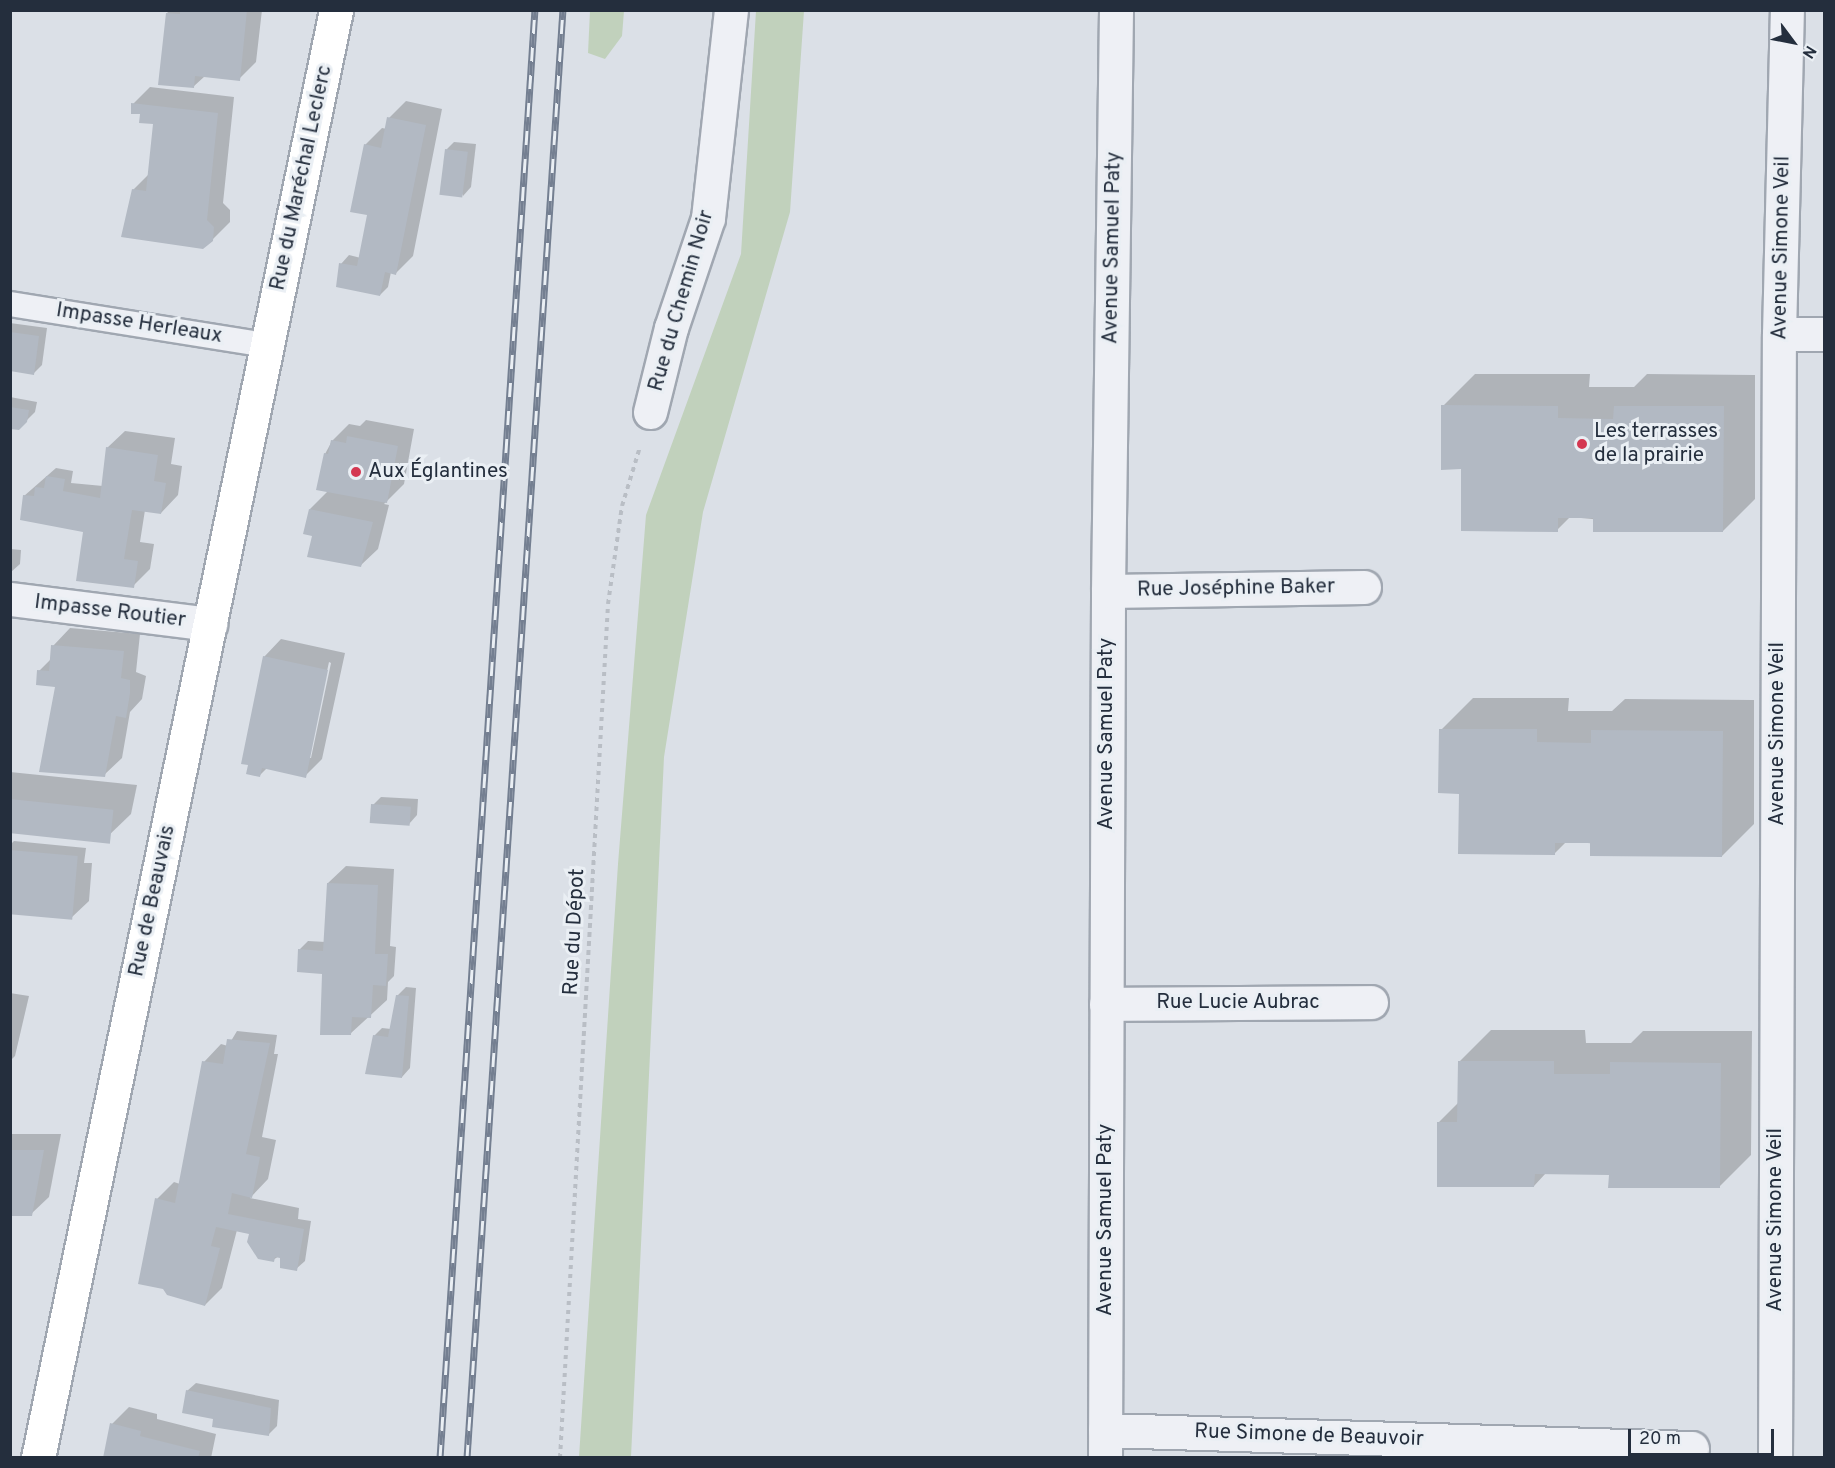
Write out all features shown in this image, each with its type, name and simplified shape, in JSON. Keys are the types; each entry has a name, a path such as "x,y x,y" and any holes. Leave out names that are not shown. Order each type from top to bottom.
{"main road":[{"name":"Rue du Maréchal Leclerc","path":"267,345 336,10"},
{"name":"Rue de Beauvais","path":"38,1458 267,345"}],"street":[{"name":"Rue du Chemin Noir","path":"650,412 671,328 708,218 731,10"},
{"name":"Avenue Samuel Paty","path":"1105,1444 1108,591 1116,10"},
{"name":"Avenue Simone Veil","path":"1775,1458 1779,334 1787,10"},
{"path":"1779,334 1824,334"},
{"name":"Rue Joséphine Baker","path":"1108,591 1364,586"},
{"name":"Impasse Routier","path":"10,599 210,624"},
{"name":"Rue Lucie Aubrac","path":"1106,1004 1371,1002"},
{"name":"Rue Simone de Beauvoir","path":"1105,1444 1692,1448"}],"lane":[{"name":"Impasse Herleaux","path":"10,304 267,345"}],"path":[{"name":"Rue du Dépot","path":"560,1458 608,604 622,506 650,412"}],"green space":[{"path":"590,11 624,11 622,36 605,59 588,53"},
{"path":"756,11 804,11 790,212 703,512 664,757 631,1457 579,1457 618,864 646,515 741,254"}],"building":[{"path":"180,10 247,10 240,81 195,76 194,88 158,85 166,13 180,14"},
{"path":"131,103 218,113 207,220 214,227 213,241 203,249 121,237 132,189 146,191 153,124 139,123 140,114 131,114"},
{"path":"387,117 426,125 396,275 385,272 380,296 336,287 339,263 357,266 367,215 350,212 364,144 381,148"},
{"path":"445,149 468,152 462,197 439,195"},
{"path":"10,332 39,336 34,375 10,371"},
{"name":"Les terrasses de la prairie","path":"1441,405 1558,406 1558,418 1613,419 1614,406 1724,406 1723,532 1593,532 1593,518 1558,518 1558,532 1461,531 1461,469 1441,470"},
{"path":"10,407 29,410 27,422 19,430 10,429"},
{"name":"Aux Églantines","path":"347,436 398,446 387,503 316,490 324,453 328,454 331,440 346,443"},
{"path":"106,447 158,455 154,481 166,483 161,514 132,510 124,559 138,561 134,588 76,581 83,532 20,520 23,495 34,496 35,487 44,488 46,476 65,479 63,491 100,498"},
{"path":"309,509 373,522 361,567 307,557 312,536 303,534"},
{"path":"51,645 124,651 121,678 130,680 130,693 126,718 116,716 105,777 39,772 55,687 36,685 37,670 49,671"},
{"path":"263,656 328,670 306,778 262,768 260,777 246,774 248,765 241,764"},
{"path":"1439,729 1537,729 1537,742 1591,743 1591,730 1723,731 1722,857 1590,856 1590,843 1555,843 1555,855 1458,854 1459,794 1438,793"},
{"path":"10,799 113,810 110,844 10,833"},
{"path":"371,804 411,807 410,826 370,823"},
{"path":"10,850 78,856 72,920 10,914"},
{"path":"327,883 378,885 375,954 388,954 386,986 373,985 371,1018 352,1017 351,1035 320,1035 322,974 297,972 298,949 323,951"},
{"path":"396,995 409,996 402,1078 365,1074 373,1035 388,1037"},
{"path":"227,1039 270,1043 246,1154 260,1157 252,1198 232,1193 228,1214 304,1229 297,1271 280,1268 280,1258 275,1257 274,1262 258,1259 247,1242 249,1234 216,1227 211,1246 220,1248 205,1306 167,1295 163,1289 138,1284 155,1198 175,1203 202,1061 223,1064"},
{"path":"1458,1061 1554,1061 1554,1074 1610,1074 1610,1062 1721,1063 1720,1188 1608,1188 1609,1175 1535,1174 1534,1187 1437,1187 1437,1122 1457,1122"},
{"path":"10,1150 44,1150 32,1216 10,1216"},
{"path":"186,1390 271,1408 269,1436 212,1427 213,1419 182,1413"},
{"path":"110,1423 141,1431 140,1436 200,1451 198,1458 103,1458"}],"railway":[{"path":"440,1458 535,10"},
{"path":"467,1458 563,10"}],"place":[{"name":"Les terrasses de la prairie","path":"1582,444"},
{"name":"Aux Églantines","path":"356,472"}]}
